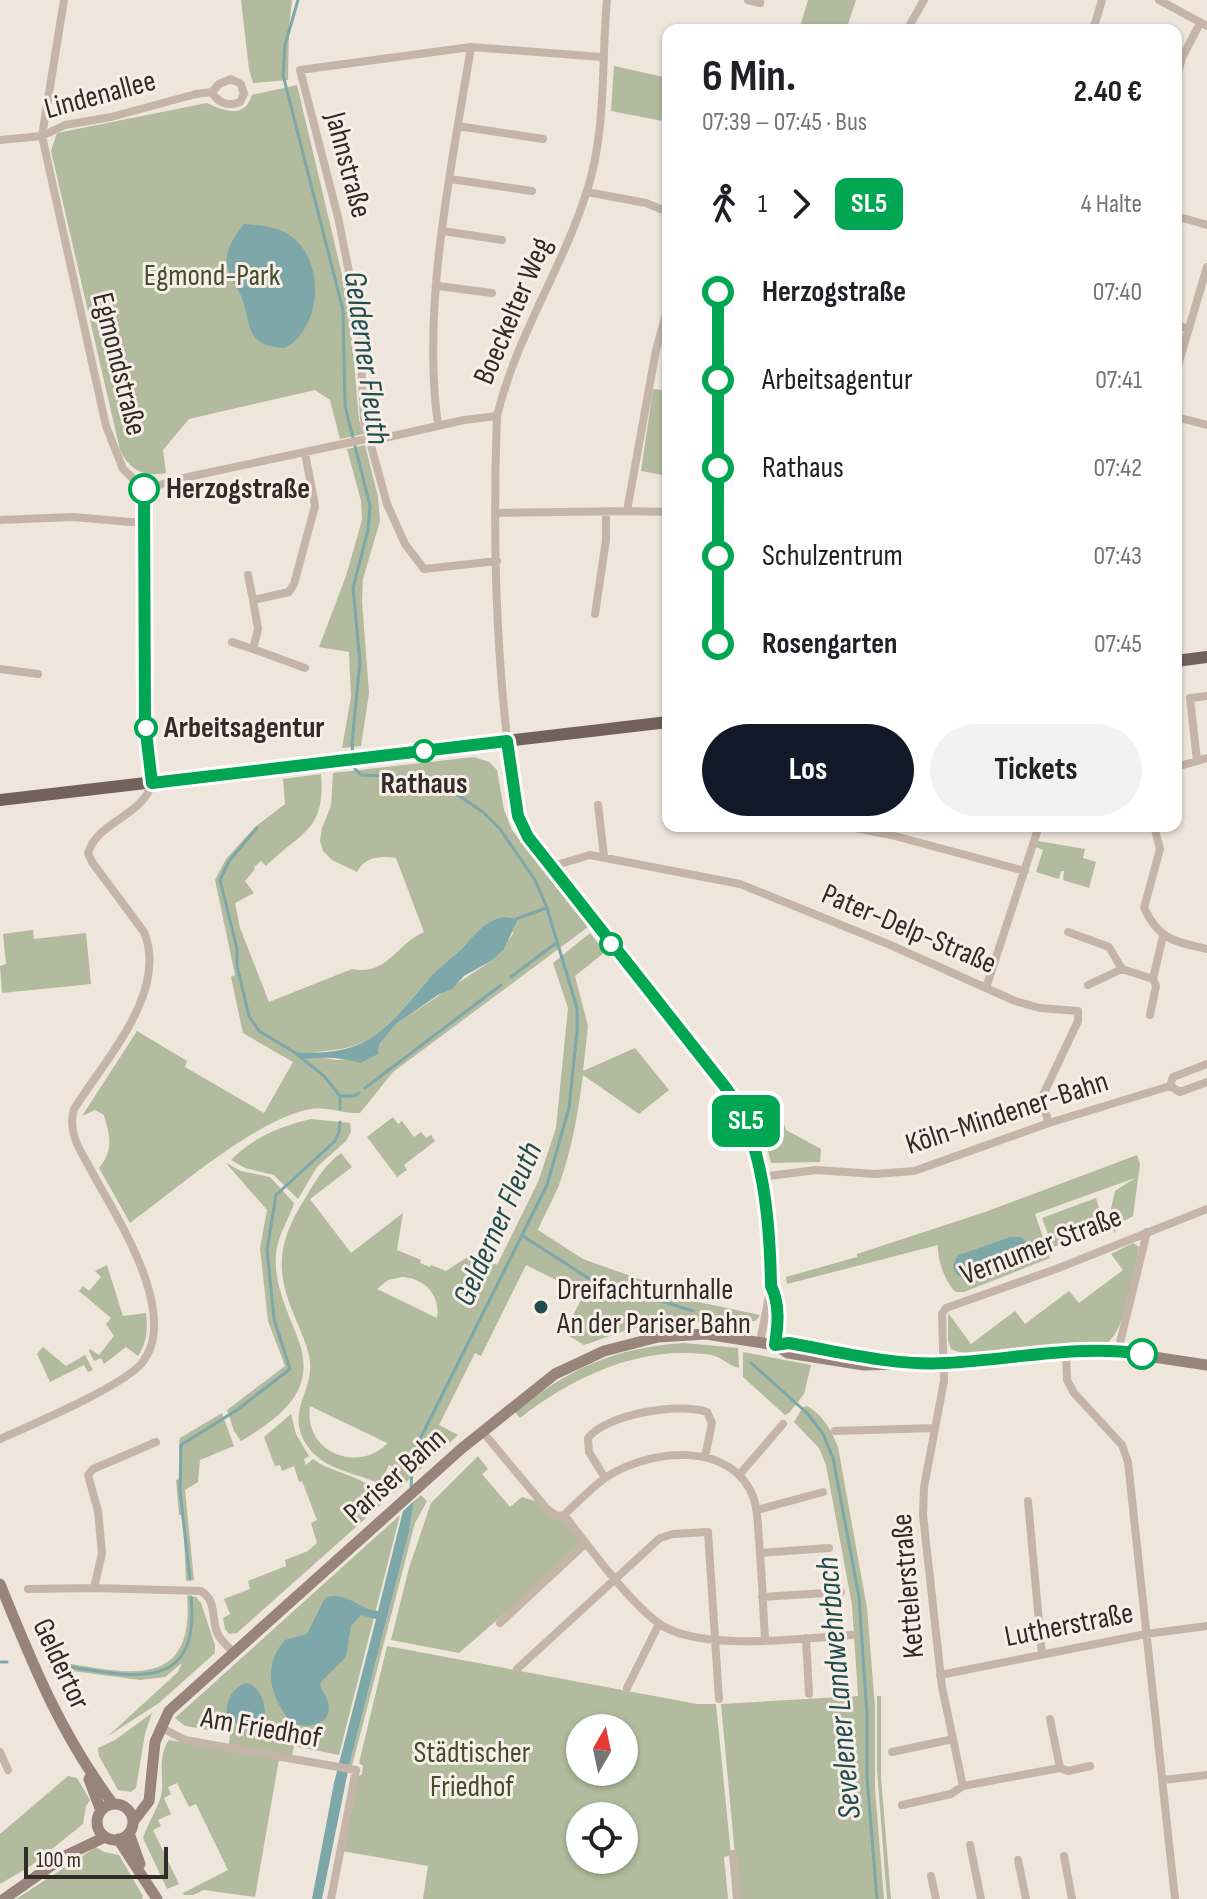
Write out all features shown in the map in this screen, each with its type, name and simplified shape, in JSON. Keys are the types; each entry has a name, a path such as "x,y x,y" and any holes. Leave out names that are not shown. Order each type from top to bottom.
{"main road":[{"path":"1182,660 1207,657"},
{"path":"0,800 662,723"}],"street":[{"name":"Egmondstraße","path":"64,0 42,136 106,426 123,469 144,489"},
{"name":"Boeckelter Weg","path":"607,0 601,57 602,121 587,192 566,250 516,355 497,416 497,647 507,741 518,816 528,837 733,1097 753,1138 761,1177 771,1286"},
{"path":"748,0 760,3 760,0"},
{"path":"910,24 924,0"},
{"path":"1095,24 1102,0"},
{"path":"1159,0 1204,24 1182,58"},
{"path":"438,425 435,316 443,231 471,47 601,57"},
{"name":"Jahnstraße","path":"471,47 300,70 349,266 359,322 364,420 387,504 405,544 419,565 429,571 497,561"},
{"name":"Lindenallee","path":"0,140 42,136 65,125 212,92"},
{"path":"458,126 543,139"},
{"path":"450,179 532,191"},
{"path":"587,192 646,203 662,210"},
{"path":"1182,218 1207,225"},
{"path":"443,231 502,240"},
{"path":"1182,352 1207,267"},
{"path":"438,286 492,293"},
{"path":"1182,327 1189,329"},
{"path":"627,511 662,328"},
{"path":"0,1439 121,1380 144,1360 153,1336 153,1308 144,1277 124,1230 74,1140 71,1119 74,1109 141,1003 149,966 148,941 144,932 88,853 96,838 141,802 152,783 145,724 144,489 438,425 497,416"},
{"path":"1182,419 1207,425"},
{"path":"253,600 289,592 294,584 315,506 305,453"},
{"path":"595,614 606,540 606,512"},
{"path":"496,513 662,512"},
{"path":"0,520 73,517 142,523"},
{"path":"248,575 258,629 253,649"},
{"path":"232,642 305,668"},
{"path":"0,669 38,674"},
{"path":"1197,761 1190,698 1207,696"},
{"path":"1182,765 1207,758"},
{"path":"598,805 604,856"},
{"path":"898,832 1025,871"},
{"path":"986,988 1037,832"},
{"path":"1156,832 1160,849 1144,908 1152,925 1163,936 1207,949"},
{"name":"Pater-Delp-Straße","path":"550,867 581,856 604,856 748,887 1031,1006 1078,1011 1078,1021 1043,1095 1049,1123"},
{"path":"1068,932 1109,947 1122,969 1153,979"},
{"path":"1150,1015 1156,986 1153,979 1163,936"},
{"path":"1088,985 1122,969"},
{"name":"Köln-Mindener-Bahn","path":"1170,1086 1173,1077 1207,1064"},
{"name":"Köln-Mindener-Bahn","path":"761,1177 816,1170 875,1174 914,1171 1049,1123 1170,1086 1180,1092 1207,1082"},
{"name":"Vernumer Straße","path":"944,1363 942,1314 946,1308 1056,1269 1207,1209"},
{"path":"1118,1351 1147,1232"},
{"path":"771,1286 760,1342 775,1345 788,1353 872,1365 1118,1351 1207,1365"},
{"path":"771,1286 778,1317 775,1345"},
{"name":"Pariser Bahn","path":"127,1831 147,1806 152,1754 160,1727 175,1705 482,1431 555,1374 585,1358 623,1344 658,1337 691,1334 760,1342"},
{"path":"1066,1353 1067,1380 1074,1393 1122,1445 1128,1462 1175,1899"},
{"name":"Kettelerstraße","path":"944,1363 944,1381 924,1487 923,1515 940,1675 963,1786"},
{"path":"605,1478 589,1452 588,1438 604,1427 645,1413 678,1409 707,1412 711,1415 712,1423 705,1457"},
{"path":"739,1475 783,1424"},
{"path":"835,1431 935,1428"},
{"path":"482,1431 547,1509 557,1516 564,1515 605,1478 655,1459 680,1455 705,1457 721,1462 739,1475 750,1490 757,1510 765,1639"},
{"path":"94,1588 102,1553 98,1511 88,1475 93,1469 156,1442"},
{"path":"757,1510 823,1492"},
{"path":"1028,1501 1042,1655"},
{"path":"564,1515 659,1624 686,1636 714,1640 852,1635"},
{"path":"517,1669 660,1538 708,1532 719,1699"},
{"path":"500,1623 586,1543"},
{"path":"760,1553 829,1548"},
{"name":"Geldertor","path":"0,1584 29,1658 83,1763 101,1811"},
{"path":"28,1589 201,1591 212,1604 219,1637 233,1652"},
{"path":"762,1597 841,1592"},
{"path":"627,1688 659,1624"},
{"name":"Lutherstraße","path":"940,1675 1146,1634 1207,1626"},
{"path":"806,1638 809,1694"},
{"path":"1050,1719 1060,1768"},
{"name":"Am Friedhof","path":"160,1727 185,1740 354,1769 331,1899"},
{"path":"892,1752 953,1739"},
{"path":"0,1752 8,1770"},
{"name":"Geldertor","path":"83,1763 113,1804"},
{"path":"902,1805 951,1794 963,1786 1060,1768 1068,1771 1090,1766"},
{"path":"1163,1780 1207,1775"},
{"path":"126,1808 140,1798 150,1784"},
{"path":"4,1899 65,1856 97,1826 101,1811 113,1804 126,1808"},
{"path":"126,1808 127,1831 157,1899"},
{"path":"97,1826 105,1837"},
{"path":"65,1856 105,1837 127,1831"},
{"path":"970,1845 981,1899"},
{"path":"733,1854 737,1899"},
{"path":"1064,1856 1072,1899"},
{"path":"1018,1860 1026,1899"},
{"path":"931,1876 936,1899"}],"green space":[{"path":"241,0 292,0 288,80 253,83"},
{"path":"808,0 856,0 848,24 801,24"},
{"path":"614,66 662,77 662,121 611,111"},
{"name":"Egmond-Park","path":"297,85 349,304 359,420 364,434 340,439 330,400 315,390 189,419 163,450 166,473 138,471 120,450 51,151 57,133 207,103 227,110 239,110 249,103 252,95"},
{"path":"653,389 662,390 662,475 641,471"},
{"path":"365,445 378,497 380,521 363,579 369,693 361,746 342,748 351,697 349,652 319,647 346,576 362,520 361,501 347,449"},
{"path":"474,757 489,762 497,770 504,810 512,830 588,927 393,1072 360,1113 306,1110 262,1128 130,1223 99,1168 107,1155 109,1143 104,1115 95,1110 82,1116 137,1031 187,1061 185,1067 264,1113 293,1062 243,1033 231,977 235,975 215,880 226,859 255,827 285,804 283,779 321,774 321,793 315,820 266,866 261,861 254,867 245,881 254,893 235,903 240,928 269,1002 352,969 364,970 383,964 424,932 396,858 374,858 357,872 332,860 323,851 320,841 331,806 333,773","holes":["495,919 509,919 513,934 491,961 396,1024 356,1062 296,1053 344,1048 374,1037 479,930"]},
{"path":"1038,841 1085,849 1083,858 1096,862 1089,888 1063,880 1064,871 1061,871 1059,879 1036,872 1043,850 1036,847"},
{"path":"33,930 34,939 86,933 91,984 2,993 0,966 6,964 3,934"},
{"path":"590,933 605,952 575,976 588,1026 583,1071 635,1048 669,1090 639,1114 583,1075 568,1158 538,1230 583,1259 698,1302 760,1315 756,1321 663,1323 630,1329 584,1345 564,1333 584,1294 526,1265 481,1356 475,1353 439,1425 458,1435 394,1493 384,1486 393,1467 389,1465 380,1484 330,1465 306,1444 301,1432 299,1411 308,1383 310,1362 284,1284 284,1243 295,1215 312,1187 325,1168 341,1153 352,1167 310,1199 351,1253 403,1213 397,1250 421,1260 420,1263 446,1271 472,1254 497,1265 538,1182 556,1128 568,1008 553,963","holes":["402,1277 424,1284 429,1289 436,1302 437,1318 377,1289 388,1280","310,1406 387,1443 387,1444 375,1453 361,1457 334,1453 323,1446 315,1435 310,1422"]},
{"path":"781,1115 786,1130 821,1149 820,1162 771,1163 763,1131"},
{"path":"393,1117 398,1124 402,1121 414,1137 421,1132 426,1138 431,1135 435,1141 404,1165 407,1170 397,1177 367,1137"},
{"path":"311,1119 350,1123 351,1132 346,1141 317,1167 298,1199 274,1175 245,1168 231,1160 268,1134"},
{"path":"1137,1155 1140,1164 1133,1216 1122,1222 1114,1233 1111,1209 1115,1191 1135,1178 1035,1214 1050,1258 964,1292 956,1292 948,1283 940,1263 938,1245 787,1284 786,1277 857,1257 857,1254 985,1212"},
{"path":"226,1163 241,1171 270,1177 294,1203 279,1241 276,1268 281,1295 303,1357 303,1373 292,1400 270,1422 241,1441 227,1410 285,1366 268,1321 260,1248 267,1210"},
{"path":"1096,1198 1105,1228 1053,1247 1042,1218"},
{"path":"1133,1243 1139,1247 1128,1299 1119,1326 1107,1343 1001,1353 951,1349 948,1313 971,1344 1015,1311 1025,1324 1069,1291 1079,1303 1123,1270 1111,1254"},
{"path":"107,1265 123,1316 146,1313 147,1330 138,1356 126,1347 104,1364 101,1358 94,1361 89,1351 99,1355 114,1336 106,1324 111,1318 79,1291 83,1286 89,1291 101,1277 95,1271"},
{"path":"684,1343 738,1348 739,1368 711,1355 685,1353 634,1359 586,1377 520,1418 515,1412 555,1383 594,1363 635,1350"},
{"path":"43,1347 66,1366 85,1355 93,1370 88,1372 84,1365 50,1382 37,1354"},
{"path":"743,1352 811,1365 804,1394 789,1413 785,1415 743,1377"},
{"path":"807,1406 826,1424 838,1447 867,1608 875,1707 875,1789 884,1899 739,1899 721,1704 858,1696 852,1605 826,1465 819,1448 794,1422 803,1407"},
{"path":"222,1413 234,1446 200,1460 198,1482 185,1490 194,1580 186,1581 183,1515 179,1515 176,1480 180,1479 180,1438"},
{"path":"291,1414 296,1434 309,1456 304,1459 306,1465 313,1459 362,1481 379,1493 384,1502 237,1633 229,1634 223,1618 230,1614 224,1599 250,1589 248,1581 286,1566 285,1560 308,1551 317,1543 311,1523 317,1520 302,1481 299,1482 294,1466 282,1471 280,1465 275,1466 264,1437"},
{"path":"478,1456 488,1469 482,1474 510,1507 522,1497 535,1501 538,1498 547,1509 564,1515 586,1543 459,1653 391,1640 409,1568 431,1503"},
{"path":"421,1495 427,1501 415,1523 352,1766 349,1766 409,1532 414,1501"},
{"path":"400,1515 339,1755 294,1746 292,1756 229,1744 230,1734 185,1726 175,1718"},
{"path":"187,1595 196,1597 201,1603 215,1653 159,1703 108,1736 178,1672 182,1663 165,1677 140,1680 50,1668 46,1660 123,1671 145,1670 164,1664 178,1651 186,1628"},
{"name":"Städtischer Friedhof","path":"387,1646 697,1704 716,1704 731,1855 724,1857 728,1899 423,1899 428,1866 342,1851 356,1778 362,1774 363,1766 359,1763"},
{"path":"877,1696 881,1696 881,1777 891,1899 887,1899 877,1770"},
{"path":"152,1713 145,1734 136,1788 131,1792 118,1790 99,1756 98,1748 115,1740"},
{"path":"169,1740 279,1759 255,1897 204,1890 184,1895 228,1870 196,1804 189,1807 177,1783 168,1787 171,1794 164,1798 171,1814 158,1820 161,1826 153,1830 179,1884 167,1889 143,1838 161,1795 162,1758"},
{"path":"68,1776 77,1778 90,1800 83,1824 32,1865 0,1884 0,1834"},
{"path":"96,1847 119,1855 142,1899 16,1899"}],"water":[{"path":"244,224 283,231 300,245 309,259 314,275 313,309 298,338 285,348 256,339 249,326 242,298 231,278 227,254"},
{"path":"503,917 517,921 504,949 491,961 464,976 452,989 396,1024 379,1044 378,1054 360,1063 332,1058 302,1059 294,1052 340,1050 373,1037 479,930"},
{"path":"1010,1237 1021,1237 1027,1242 1027,1256 1021,1262 977,1278 960,1277 955,1272 953,1265 959,1255"},
{"path":"414,1501 409,1532 349,1766 322,1899 312,1899 334,1783 376,1619 361,1615 351,1626 346,1657 320,1683 329,1710 327,1716 316,1724 295,1723 282,1710 271,1680 273,1660 285,1640 307,1634 325,1598 346,1598 378,1611 403,1511"},
{"path":"247,1683 261,1696 265,1715 256,1722 235,1723 227,1716 229,1700 238,1687"}],"waterway":[{"name":"Gelderner Fleuth","path":"298,0 285,45 283,75 343,310 345,406 370,506 368,530 353,588 360,662 353,757"},
{"name":"Gelderner Fleuth","path":"354,764 361,775 408,777 446,787 483,812 500,829 535,880 547,908 577,1008 569,1108 547,1185 417,1445 413,1456 411,1487"},
{"path":"257,828 229,861 220,880 249,1016 259,1031 294,1052 324,1076 340,1096 340,1109"},
{"path":"516,919 546,908"},
{"path":"511,977 556,943"},
{"path":"365,1088 501,985"},
{"path":"340,1096 359,1093"},
{"path":"190,1579 180,1491 181,1445 237,1410 290,1369 274,1319 267,1250 276,1195 335,1141 340,1122"},
{"name":"Sevelener Landwehrbach","path":"523,1236 588,1278 693,1311"},
{"name":"Sevelener Landwehrbach","path":"751,1363 807,1413 823,1434 833,1458 859,1597 867,1715 867,1777 877,1899"},
{"path":"51,1664 129,1674 151,1673 170,1667 183,1653 191,1630 191,1597"},
{"path":"0,1662 7,1662"}],"bus line":[{"name":"SL5","path":"144,489 145,724 152,783 507,741 515,803 528,837 726,1088 743,1115 753,1138 759,1165 771,1286 778,1317 775,1345 789,1343 892,1363 944,1363 1103,1350 1142,1354"}],"place":[{"name":"Herzogstraße","path":"144,489"},
{"name":"Arbeitsagentur","path":"146,728"},
{"name":"Rathaus","path":"424,751"},
{"name":"Dreifachturnhalle An der Pariser Bahn","path":"541,1307"}]}
